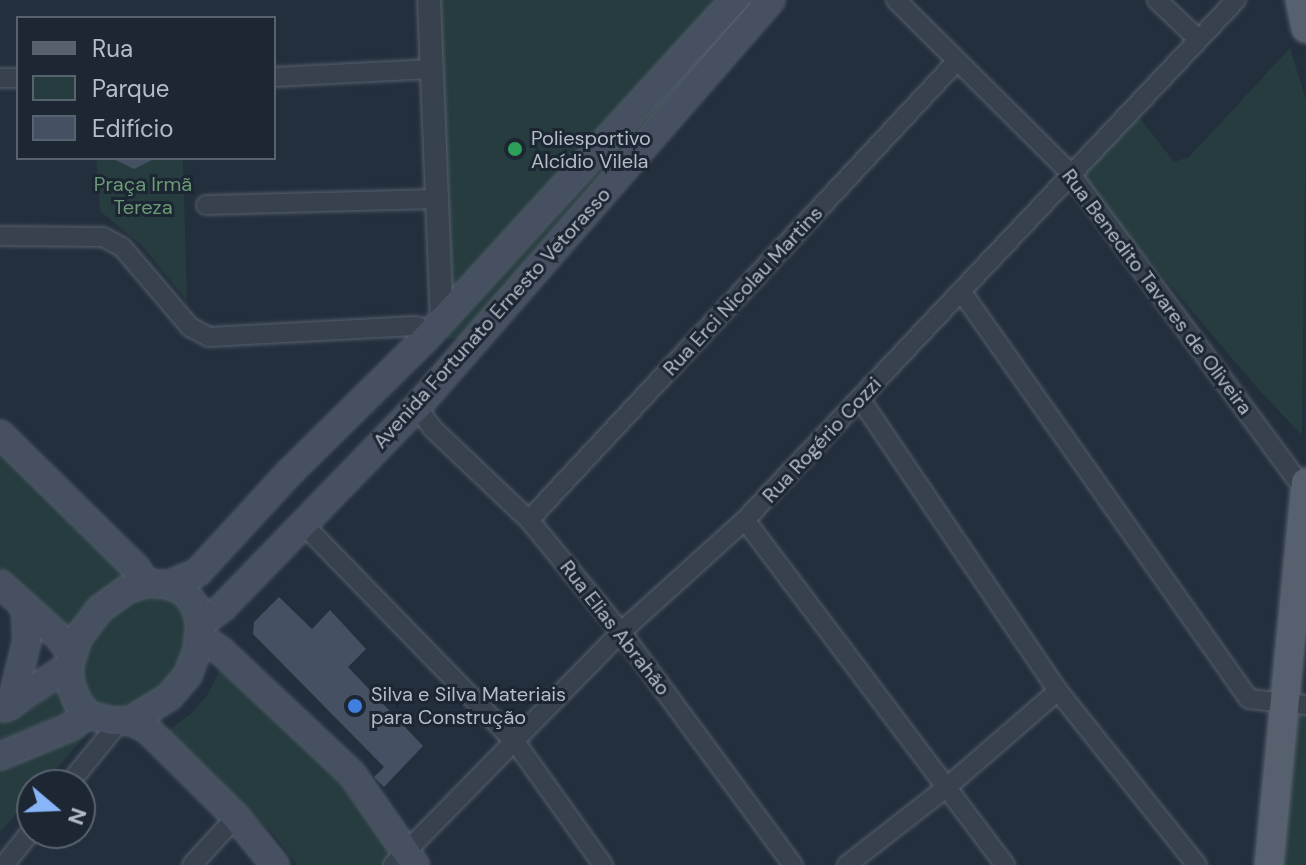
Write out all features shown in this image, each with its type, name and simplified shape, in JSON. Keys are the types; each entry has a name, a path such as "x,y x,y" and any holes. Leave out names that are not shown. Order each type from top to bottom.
{"main road":[{"name":"Avenida Fortunato Ernesto Vetorasso","path":"157,584 198,572 290,472 433,331 735,0"},
{"name":"Avenida Fortunato Ernesto Vetorasso","path":"199,630 417,407 771,0"},
{"path":"1300,0 1306,28"},
{"path":"0,434 136,568 157,584 185,592 195,606 199,630 188,675 169,697 125,721"},
{"path":"1269,865 1294,704 1306,483"},
{"path":"0,584 59,637 70,660 77,701 88,715 125,721 147,729 236,817 275,865"},
{"path":"6,708 70,660 78,638 100,609 126,590 157,584"},
{"path":"6,708 27,641 25,607"},
{"path":"199,630 352,774 404,860"},
{"path":"0,756 70,727 88,715"}],"street":[{"path":"0,236 103,237 122,247 198,333 209,337 414,326 423,333 433,331 440,274 429,0"},
{"name":"Rua Benedito Tavares de Oliveira","path":"896,0 1070,173 1305,491"},
{"path":"1157,0 1197,38"},
{"name":"Rua Rogério Cozzi","path":"404,860 621,632 745,520 1236,0"},
{"name":"Rua Erci Nicolau Martins","path":"529,520 956,62"},
{"path":"276,77 431,69"},
{"path":"206,205 436,199"},
{"path":"440,274 455,289 475,286"},
{"path":"961,291 1249,699 1294,704"},
{"path":"861,400 1058,691 1197,865"},
{"name":"Rua Elias Abrahão","path":"417,407 432,428 529,520 621,632 793,865"},
{"path":"745,520 1005,865"},
{"path":"303,524 516,743 603,865"},
{"path":"847,865 947,787 1058,691"},
{"path":"82,769 125,721"},
{"path":"192,865 236,817"},
{"path":"4,865 17,849"}],"green space":[{"name":"Poliesportivo Alcídio Vilela","path":"438,0 723,0 449,299"},
{"path":"753,0 769,0 460,338 447,339 445,332"},
{"path":"1290,48 1306,100 1302,435 1259,390 1079,178 1139,117 1174,162 1189,157"},
{"name":"Praça Irmã Tereza","path":"96,160 183,160 187,301 142,246 100,211"},
{"path":"0,448 128,574 126,580 67,634 0,568"},
{"path":"168,594 190,611 181,673 129,714 95,710 79,683 86,643 94,627 131,598"},
{"path":"220,669 330,769 393,855 384,865 297,865 274,835 166,732 191,714 208,694"},
{"path":"60,690 74,710 0,739 0,721 33,708"},
{"path":"1288,713 1306,715 1306,865 1276,865"},
{"path":"88,733 56,769 16,769 16,814 0,832 0,764 72,734"}],"building":[{"path":"115,160 152,160 134,169"},
{"name":"Silva e Silva Materiais para Construção","path":"279,597 312,629 330,610 366,649 348,667 423,746 384,787 374,777 384,767 253,634 254,622"}],"place":[{"name":"Poliesportivo Alcídio Vilela","path":"515,149"},
{"name":"Silva e Silva Materiais para Construção","path":"355,706"}]}
